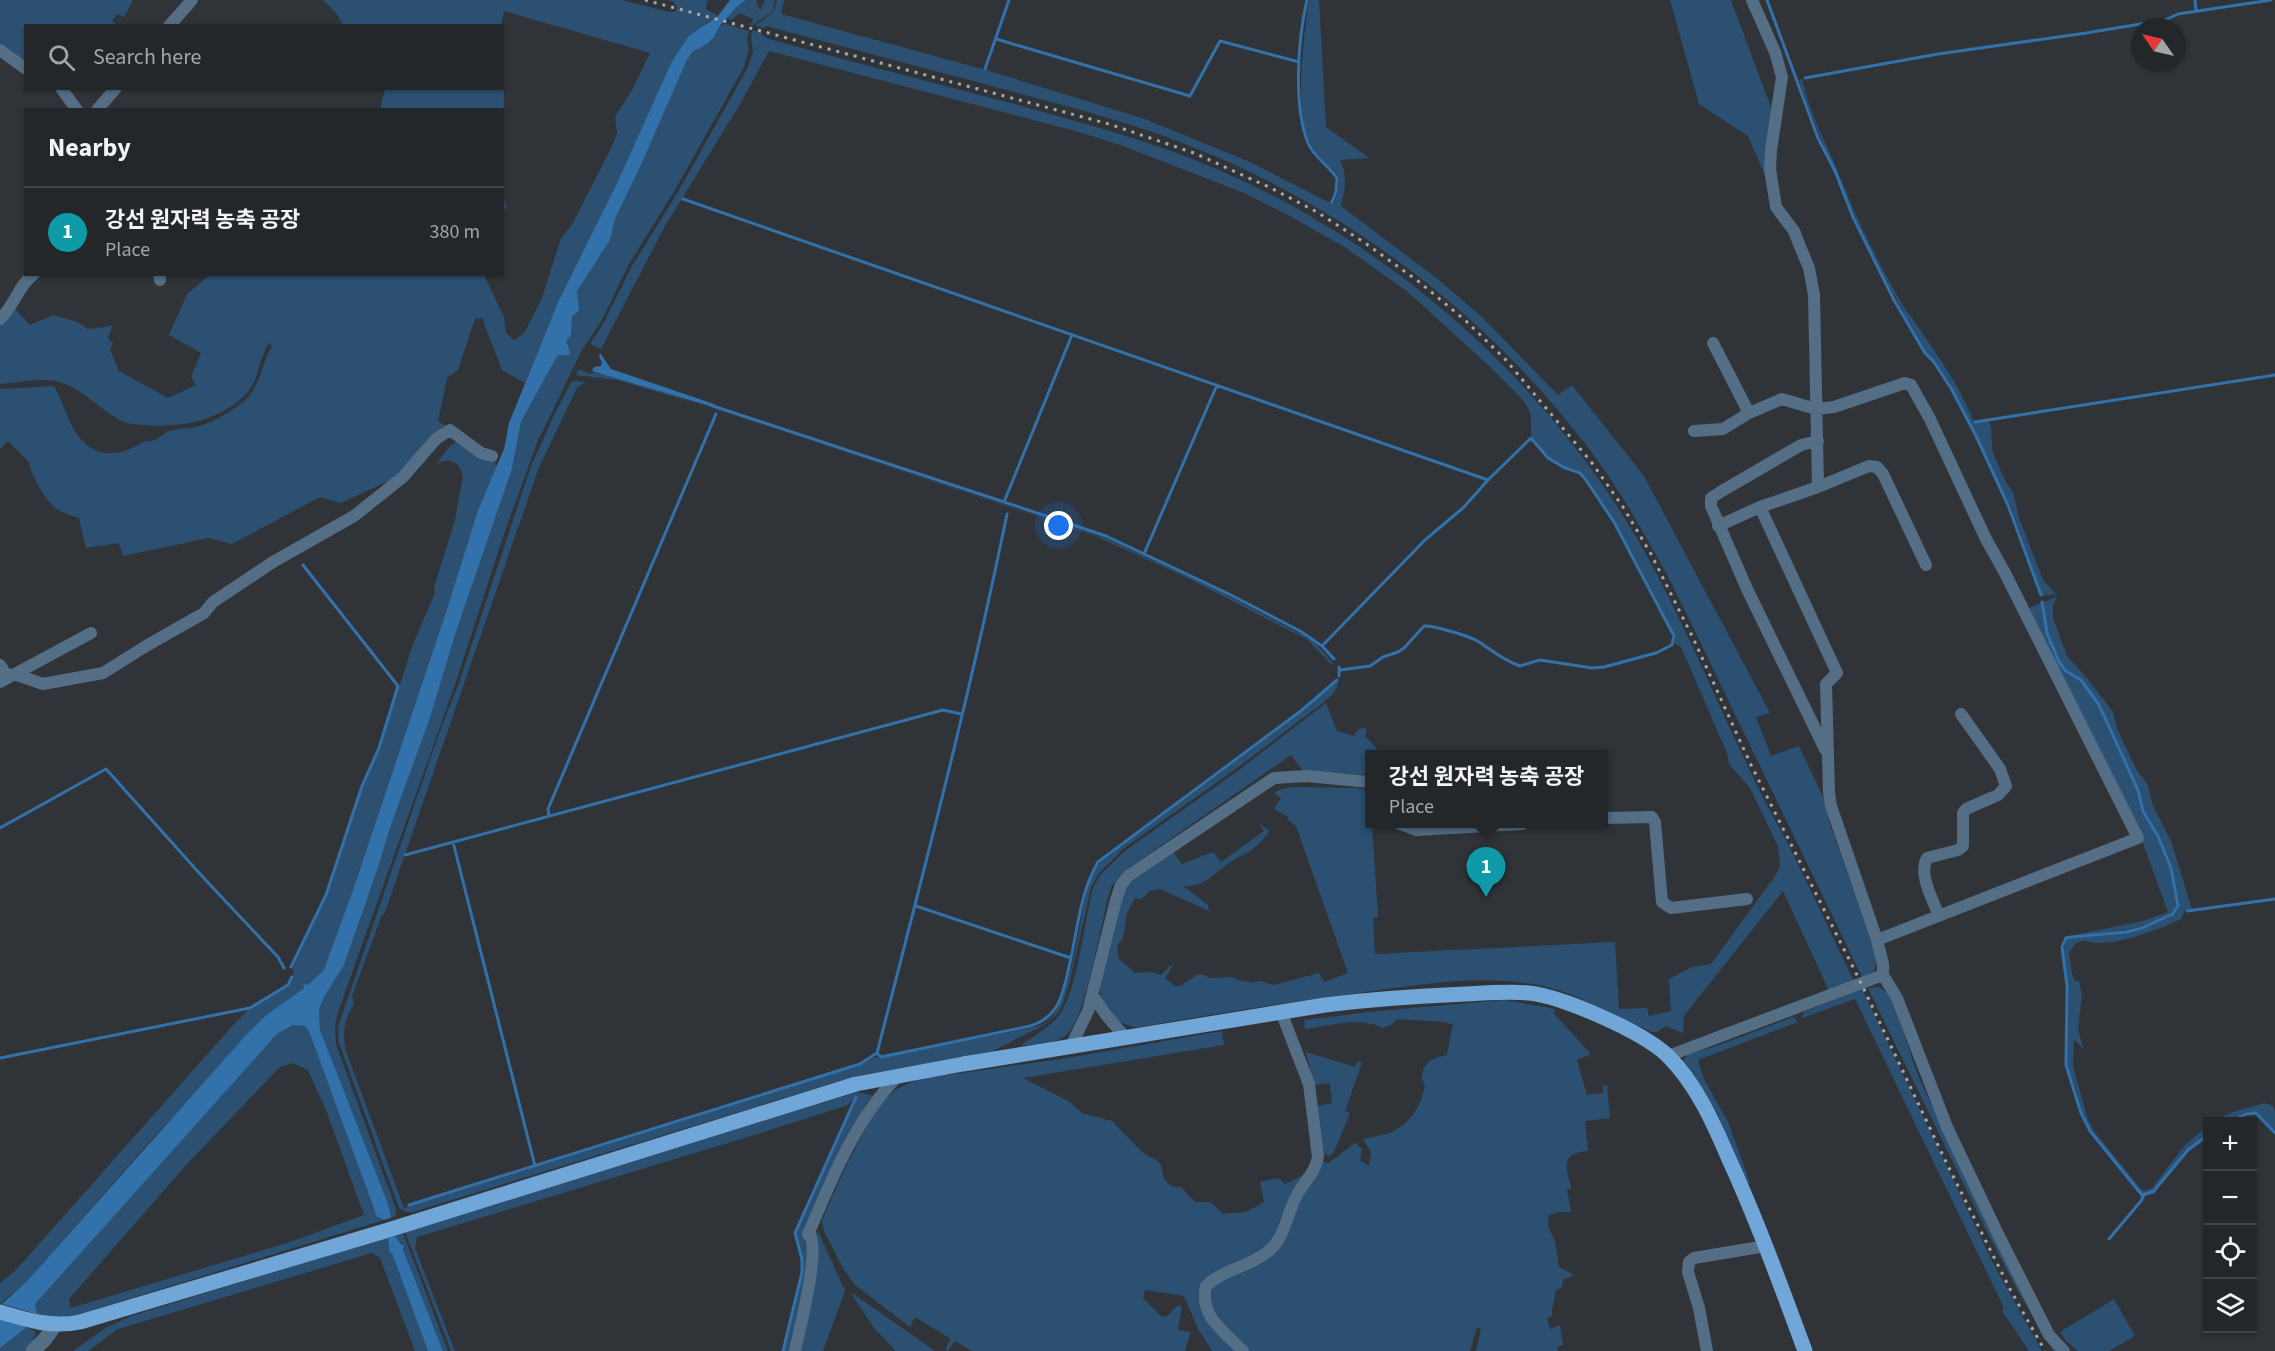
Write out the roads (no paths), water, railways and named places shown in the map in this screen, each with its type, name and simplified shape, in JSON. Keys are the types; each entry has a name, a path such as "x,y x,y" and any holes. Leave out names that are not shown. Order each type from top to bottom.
{"main road":[{"path":"0,1311 28,1321 55,1325 67,1325 95,1318 845,1087 898,1075 1281,1012 1381,999 1515,992 1533,993 1568,1002 1651,1042 1668,1056 1709,1113 1766,1246 1805,1351"}],"street":[{"path":"171,24 192,0"},
{"path":"1752,0 1781,71 1770,169 1776,207 1794,231 1809,268 1814,295 1818,487"},
{"path":"0,50 24,68"},
{"path":"62,90 76,108"},
{"path":"99,108 114,90"},
{"path":"0,319 16,299 20,288 32,276"},
{"path":"1713,343 1749,413"},
{"path":"1694,431 1723,429 1749,413 1782,399 1816,409 1834,407 1905,382 1916,393 1986,539 2138,838 1877,940"},
{"path":"7,678 43,684 103,673 146,645 204,613 213,602 273,562 354,516 403,477 436,439 450,430 481,453 492,456"},
{"path":"1818,441 1801,446 1711,498 1711,506 1747,589 1828,755"},
{"path":"1718,526 1760,507 1869,466 1877,467 1883,474 1926,565"},
{"path":"1760,507 1836,673 1826,684 1831,806 1877,940 1883,964 1883,975 1897,998 1947,1127 1998,1234 2049,1335 2064,1351"},
{"path":"7,678 91,633"},
{"path":"0,665 7,678"},
{"path":"1939,916 1928,887 1925,862 1927,858 1958,850 1963,846 1962,813 1998,795 2006,786 2000,769 1961,714"},
{"path":"1070,1048 1081,1028 1092,995 1116,900 1121,885 1128,876 1274,778 1307,776 1365,782"},
{"path":"1608,818 1652,817 1655,822 1662,902 1666,906 1671,908 1747,899"},
{"path":"1411,828 1416,830 1451,828"},
{"path":"1668,1056 1883,975"},
{"path":"1092,995 1125,1037"},
{"path":"1243,1351 1210,1317 1204,1302 1206,1286 1219,1276 1242,1267 1271,1249 1279,1240 1299,1191 1316,1168 1318,1157 1309,1084 1281,1012"},
{"path":"795,1351 814,1246 813,1236 809,1233 866,1113 898,1075"},
{"path":"1707,1351 1699,1308 1688,1272 1689,1262 1694,1258 1766,1246"},
{"path":"33,1351 55,1325"}],"waterway":[{"path":"985,69 1009,0"},
{"path":"1307,0 1299,52 1300,110 1310,148 1337,178 1336,192 1332,202"},
{"path":"1767,0 1818,138 1835,171 1853,217 1894,300 1925,353 1934,362 1952,390 1976,436 2008,505 2041,595"},
{"path":"2195,0 2196,11"},
{"path":"1805,78 1938,54 2165,20 2178,14 2271,0"},
{"path":"996,39 1190,96 1220,41 1299,62"},
{"path":"683,199 1488,480 1531,438 1548,458 1580,473 1586,480 1614,522 1674,636 1672,645 1656,653 1604,667 1592,668 1540,660 1520,666 1461,634 1424,626 1398,652 1383,657 1370,666 1340,670"},
{"path":"710,405 1004,502 1072,335"},
{"path":"1975,422 2275,375"},
{"path":"1144,554 1217,385"},
{"path":"549,816 548,809 716,414"},
{"path":"1004,502 1106,536 1229,594 1300,631 1322,646 1425,540 1464,507 1488,480"},
{"path":"409,1205 860,1064 877,1053 962,717 1007,514"},
{"path":"291,967 326,895 362,786 379,748 398,686 303,565"},
{"path":"2042,602 2047,633 2059,662 2066,671 2081,680 2099,705 2138,790 2143,811 2158,836 2171,868 2178,906 2173,914 2142,928 2126,932 2066,938 2062,947 2067,986 2066,1065 2081,1113 2090,1131 2142,1195 2153,1192 2188,1150 2203,1139"},
{"path":"1322,646 1334,659"},
{"path":"1339,667 1339,676"},
{"path":"916,906 1071,958 1084,896 1098,862 1302,710 1337,680"},
{"path":"405,855 943,710 961,714"},
{"path":"0,828 106,769 278,957 284,968"},
{"path":"453,842 535,1166"},
{"path":"2187,911 2275,899"},
{"path":"877,1053 881,1057 1030,1026 1041,1021 1056,1008 1064,990 1071,958"},
{"path":"0,1058 250,1008 288,985 292,977"},
{"path":"783,1351 802,1272 802,1259 795,1233 856,1097"},
{"path":"2239,1117 2256,1113 2275,1133"},
{"path":"2109,1239 2144,1195"}],"railway":[{"path":"645,0 1109,124 1194,153 1317,212 1418,281 1466,321 1505,359 1592,463 1623,507 1651,554 1694,640 1751,765 1861,983 1947,1164 2011,1291 2045,1351"}],"place":[{"name":"강선 원자력 농축 공장","path":"1486,897"}]}
